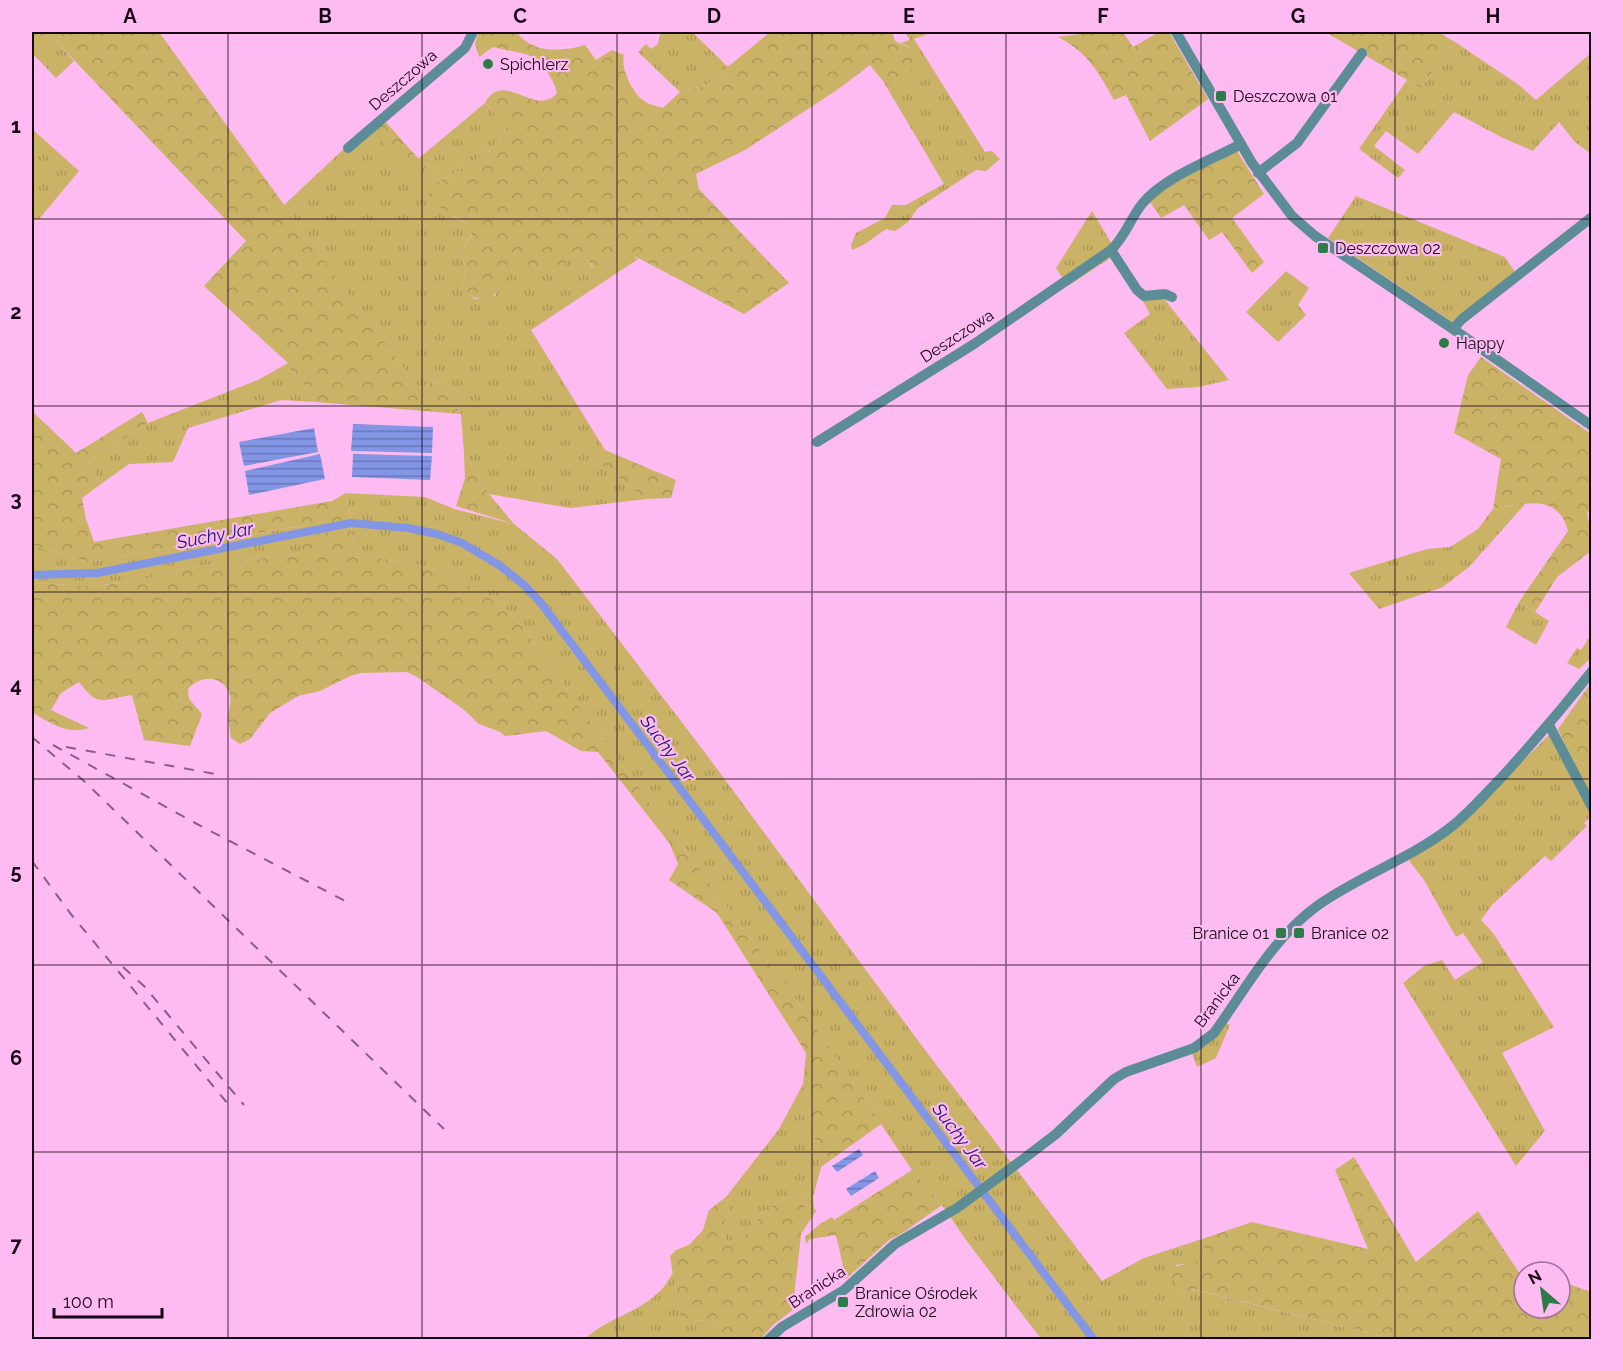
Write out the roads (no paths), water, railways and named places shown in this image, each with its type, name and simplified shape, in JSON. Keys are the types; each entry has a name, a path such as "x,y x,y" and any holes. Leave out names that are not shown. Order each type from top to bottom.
{"street":[{"name":"Deszczowa","path":"348,148 465,48 472,32"},
{"path":"1176,32 1258,173 1285,208 1305,228 1592,426"},
{"path":"1258,173 1297,143 1362,53"},
{"name":"Deszczowa","path":"817,442 974,344 1111,250 1118,244 1142,204 1164,184 1241,144"},
{"path":"1453,328 1470,312 1592,217"},
{"path":"1111,250 1137,290 1144,296 1165,294 1172,297"},
{"name":"Branicka","path":"768,1340 782,1327 844,1290 895,1244 957,1208 1056,1134 1114,1079 1126,1072 1194,1048 1207,1039 1214,1033 1270,954 1309,913 1342,889 1452,826 1475,805 1550,725 1592,671"},
{"path":"1550,725 1592,807"}],"water":[{"path":"353,424 433,427 432,453 351,451"},
{"path":"314,428 318,452 244,466 239,442"},
{"path":"320,454 325,479 249,495 245,471"},
{"path":"353,454 432,456 430,480 352,477"},
{"path":"859,1149 863,1155 837,1172 832,1166"},
{"path":"875,1171 879,1178 851,1196 846,1189"}],"waterway":[{"name":"Suchy Jar","path":"32,575 97,573 351,523 408,528 437,534 462,543 499,565 523,584 541,603 1094,1340"}],"railway":[{"path":"32,737 85,782 444,1129"},
{"path":"53,745 197,824 349,903"},
{"path":"66,747 221,775"},
{"path":"32,861 70,913 228,1104"},
{"path":"123,967 144,986 244,1105"}],"place":[{"name":"Spichlerz","path":"488,64"},
{"name":"Deszczowa 01","path":"1221,96"},
{"name":"Deszczowa 02","path":"1323,248"},
{"name":"Happy","path":"1444,343"},
{"name":"Branice 01","path":"1281,933"},
{"name":"Branice 02","path":"1299,933"},
{"name":"Branice Ośrodek Zdrowia 02","path":"843,1302"}]}
